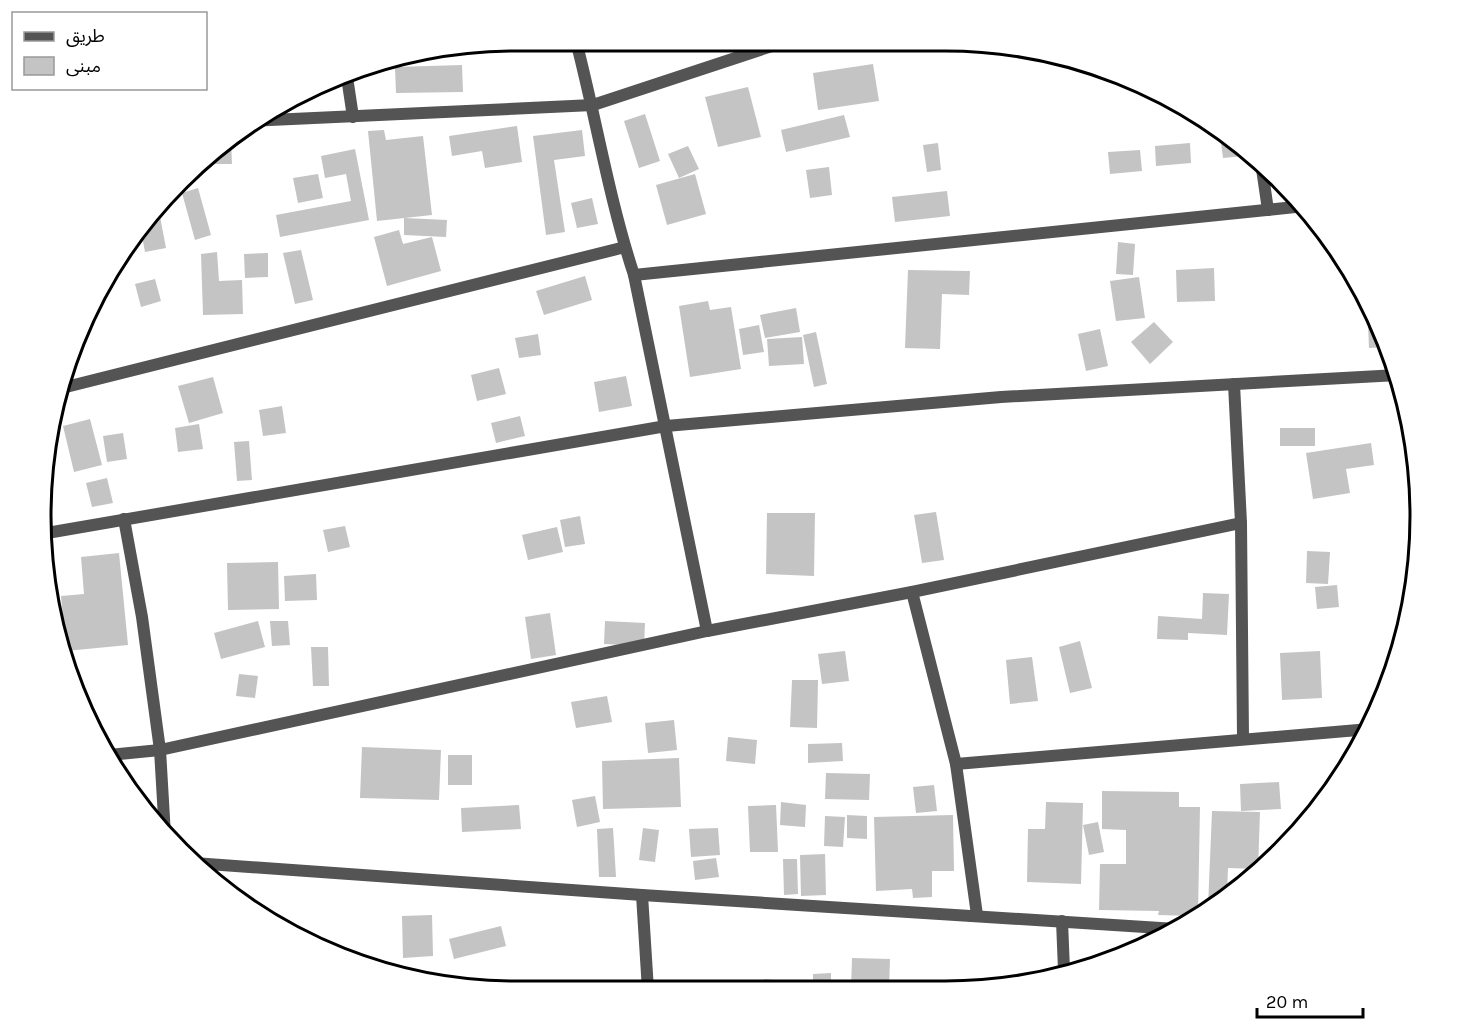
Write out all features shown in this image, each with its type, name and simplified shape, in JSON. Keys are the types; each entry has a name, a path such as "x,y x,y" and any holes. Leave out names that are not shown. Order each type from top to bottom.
{"street":[{"path":"579,51 625,247 634,275 707,632"},
{"path":"272,120 593,105 754,51"},
{"path":"348,83 353,117"},
{"path":"1263,177 1268,210"},
{"path":"634,275 1293,207"},
{"path":"70,386 625,247"},
{"path":"52,532 666,426 1000,397 1388,376"},
{"path":"1234,384 1241,523 1242,738"},
{"path":"124,519 142,617 160,750 164,821"},
{"path":"117,754 160,750 707,632 1241,523"},
{"path":"912,591 956,764 977,915"},
{"path":"956,764 1358,730"},
{"path":"207,864 642,895 1161,928"},
{"path":"642,895 647,981"},
{"path":"1062,921 1064,965"}],"building":[{"path":"873,64 879,101 818,110 813,73"},
{"path":"462,65 463,92 396,93 396,67"},
{"path":"748,87 761,137 718,147 705,97"},
{"path":"645,114 660,161 639,168 624,121"},
{"path":"844,115 850,137 786,152 781,130"},
{"path":"517,126 522,162 485,168 482,151 452,156 449,136"},
{"path":"384,130 386,140 423,136 432,215 377,221 368,131"},
{"path":"582,130 585,156 554,160 565,232 546,235 533,136"},
{"path":"1221,142 1240,156 1223,158"},
{"path":"938,143 941,170 927,172 923,145"},
{"path":"1190,143 1191,163 1156,166 1155,146"},
{"path":"688,146 699,169 679,178 668,154"},
{"path":"231,148 232,164 213,163"},
{"path":"355,149 369,220 280,237 276,215 351,201 346,174 325,178 321,156"},
{"path":"1140,150 1142,171 1110,174 1108,152"},
{"path":"829,167 832,195 810,198 806,170"},
{"path":"318,174 323,198 298,203 293,178"},
{"path":"695,174 706,214 667,225 656,185"},
{"path":"198,188 211,235 195,240 182,193"},
{"path":"947,191 950,216 895,222 892,197"},
{"path":"592,198 598,224 577,228 571,203"},
{"path":"160,217 166,248 145,252 143,239"},
{"path":"404,218 447,220 446,237 404,235"},
{"path":"399,230 403,244 432,237 441,271 387,286 374,237"},
{"path":"1118,242 1135,244 1133,275 1116,274"},
{"path":"301,250 313,300 295,304 283,253"},
{"path":"217,252 219,281 242,280 243,314 203,315 201,254"},
{"path":"268,253 268,277 245,278 244,254"},
{"path":"1214,268 1215,301 1177,302 1176,270"},
{"path":"908,270 970,271 969,295 942,294 940,349 905,348"},
{"path":"585,276 592,300 544,315 536,291"},
{"path":"1139,277 1145,318 1116,321 1110,281"},
{"path":"155,279 161,301 141,307 135,284"},
{"path":"708,301 710,310 731,307 741,369 690,377 679,306"},
{"path":"796,308 800,332 765,338 760,315"},
{"path":"1154,322 1173,342 1150,364 1131,342"},
{"path":"1368,323 1378,348 1369,348"},
{"path":"759,325 764,352 743,355 739,329"},
{"path":"1100,329 1108,366 1086,371 1078,334"},
{"path":"816,332 827,384 814,387 803,335"},
{"path":"538,334 541,355 519,358 515,338"},
{"path":"802,337 804,364 769,366 767,339"},
{"path":"499,368 506,394 477,401 471,375"},
{"path":"626,376 632,406 599,412 594,382"},
{"path":"213,377 223,413 189,423 178,386"},
{"path":"282,406 286,433 263,436 259,410"},
{"path":"520,416 525,436 496,443 491,423"},
{"path":"90,419 102,465 74,472 63,426"},
{"path":"199,424 203,449 178,452 175,428"},
{"path":"1280,428 1315,428 1315,446 1280,446"},
{"path":"123,433 127,459 107,462 103,436"},
{"path":"249,441 252,480 237,481 234,442"},
{"path":"1371,443 1374,465 1346,469 1350,493 1313,499 1306,453"},
{"path":"107,478 113,503 92,507 86,483"},
{"path":"936,512 944,560 922,563 914,515"},
{"path":"767,513 815,513 814,576 766,574"},
{"path":"580,516 585,544 565,547 560,520"},
{"path":"345,526 350,547 328,552 323,530"},
{"path":"557,527 563,552 528,560 522,535"},
{"path":"1307,551 1330,552 1328,584 1306,583"},
{"path":"119,553 128,645 71,650 63,620 61,596 84,594 81,557"},
{"path":"278,562 279,609 228,610 227,563"},
{"path":"316,574 317,600 285,601 284,576"},
{"path":"1337,585 1339,607 1317,609 1315,587"},
{"path":"1203,593 1229,594 1227,635 1188,633 1188,640 1157,639 1158,616 1202,619"},
{"path":"550,613 556,655 531,659 525,617"},
{"path":"258,621 265,647 221,659 214,633"},
{"path":"270,621 288,621 290,645 272,646"},
{"path":"605,621 645,623 644,646 604,644"},
{"path":"1080,641 1092,688 1070,693 1059,647"},
{"path":"311,647 328,647 329,686 313,686"},
{"path":"845,651 849,681 822,684 818,654"},
{"path":"1320,651 1322,698 1282,700 1280,653"},
{"path":"1032,657 1038,701 1010,704 1006,660"},
{"path":"239,674 258,676 255,698 236,696"},
{"path":"792,680 818,680 817,728 790,727"},
{"path":"607,696 612,722 576,728 571,702"},
{"path":"674,720 677,750 648,753 645,723"},
{"path":"728,737 757,740 755,764 726,761"},
{"path":"842,743 843,761 808,763 808,744"},
{"path":"362,747 441,750 439,800 360,798"},
{"path":"448,755 472,755 472,785 448,785"},
{"path":"679,758 681,807 603,809 602,761"},
{"path":"826,773 870,774 869,800 825,799"},
{"path":"1279,782 1281,809 1241,811 1240,784"},
{"path":"934,785 937,811 916,813 913,787"},
{"path":"1102,791 1179,792 1179,807 1200,807 1198,906 1183,916 1158,915 1159,911 1099,910 1100,864 1126,864 1126,830 1102,829"},
{"path":"595,796 600,822 577,827 572,800"},
{"path":"781,802 806,805 805,827 780,825"},
{"path":"1046,802 1083,803 1081,884 1027,882 1028,829 1045,829"},
{"path":"519,805 521,829 462,832 461,808"},
{"path":"776,805 778,852 750,852 748,806"},
{"path":"1212,811 1260,812 1258,860 1249,869 1228,868 1227,885 1208,899"},
{"path":"847,815 867,816 867,839 847,838"},
{"path":"953,815 954,871 932,871 932,897 913,898 912,889 876,891 874,817"},
{"path":"825,816 845,817 843,847 824,846"},
{"path":"1098,822 1104,852 1089,855 1083,825"},
{"path":"613,828 616,877 599,877 597,829"},
{"path":"643,828 659,830 655,862 639,860"},
{"path":"718,828 720,855 691,857 689,829"},
{"path":"825,854 826,895 801,896 800,855"},
{"path":"716,858 719,877 695,880 693,861"},
{"path":"783,859 797,859 798,894 784,895"},
{"path":"432,915 433,956 403,958 402,916"},
{"path":"501,926 506,946 454,959 449,939"},
{"path":"852,958 890,959 889,981 851,981"},
{"path":"831,973 831,981 813,981 813,974"}]}
